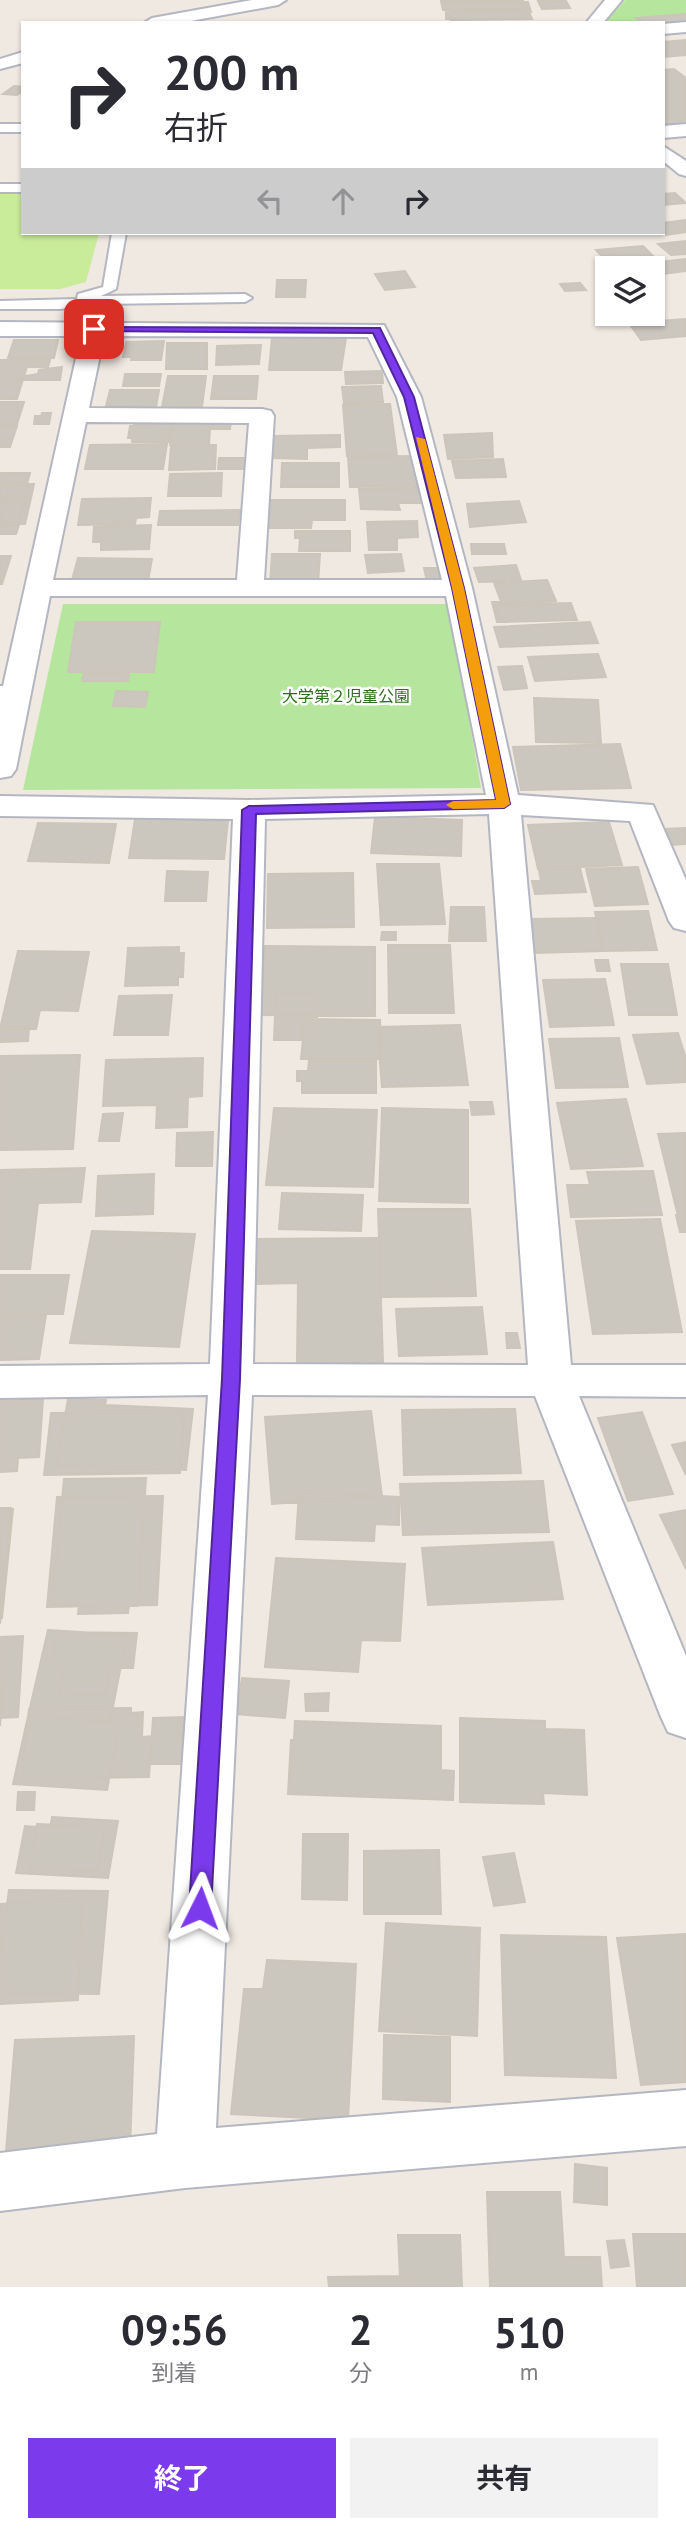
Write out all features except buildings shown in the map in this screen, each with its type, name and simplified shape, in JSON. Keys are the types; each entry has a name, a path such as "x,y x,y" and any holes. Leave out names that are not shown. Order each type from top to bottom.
{"street":[{"path":"163,21 278,0"},
{"path":"596,21 614,0"},
{"path":"665,29 686,27"},
{"path":"0,64 21,58"},
{"path":"665,132 686,130"},
{"path":"665,154 686,170"},
{"path":"0,329 376,330 409,397 458,588 504,804 551,1381 686,1717"},
{"path":"0,769 8,695 38,588 94,329"},
{"path":"75,415 262,416 250,588"},
{"path":"38,588 458,588"},
{"path":"0,806 249,810 504,804 642,811 686,921"},
{"path":"185,2159 231,1379 249,810"},
{"path":"0,1382 231,1379 686,1381"},
{"path":"0,2182 185,2159 686,2118"}],"lane":[{"path":"0,128 21,128"},
{"path":"0,188 21,188"},
{"path":"44,329 60,305 108,289 119,235"},
{"path":"0,305 60,305 100,300 245,298"}],"green space":[{"path":"625,0 686,0 686,24 665,26 665,21 607,21"},
{"path":"0,194 21,194 21,235 98,235 86,282 60,289 0,289"},
{"name":"大学第２児童公園","path":"63,604 449,604 481,788 23,790"}],"slow traffic":[{"path":"420,439 458,588 504,804 453,805"}],"route":[{"path":"94,329 376,330 409,397 458,588 504,804 249,810 231,1379 200,1908"}]}
